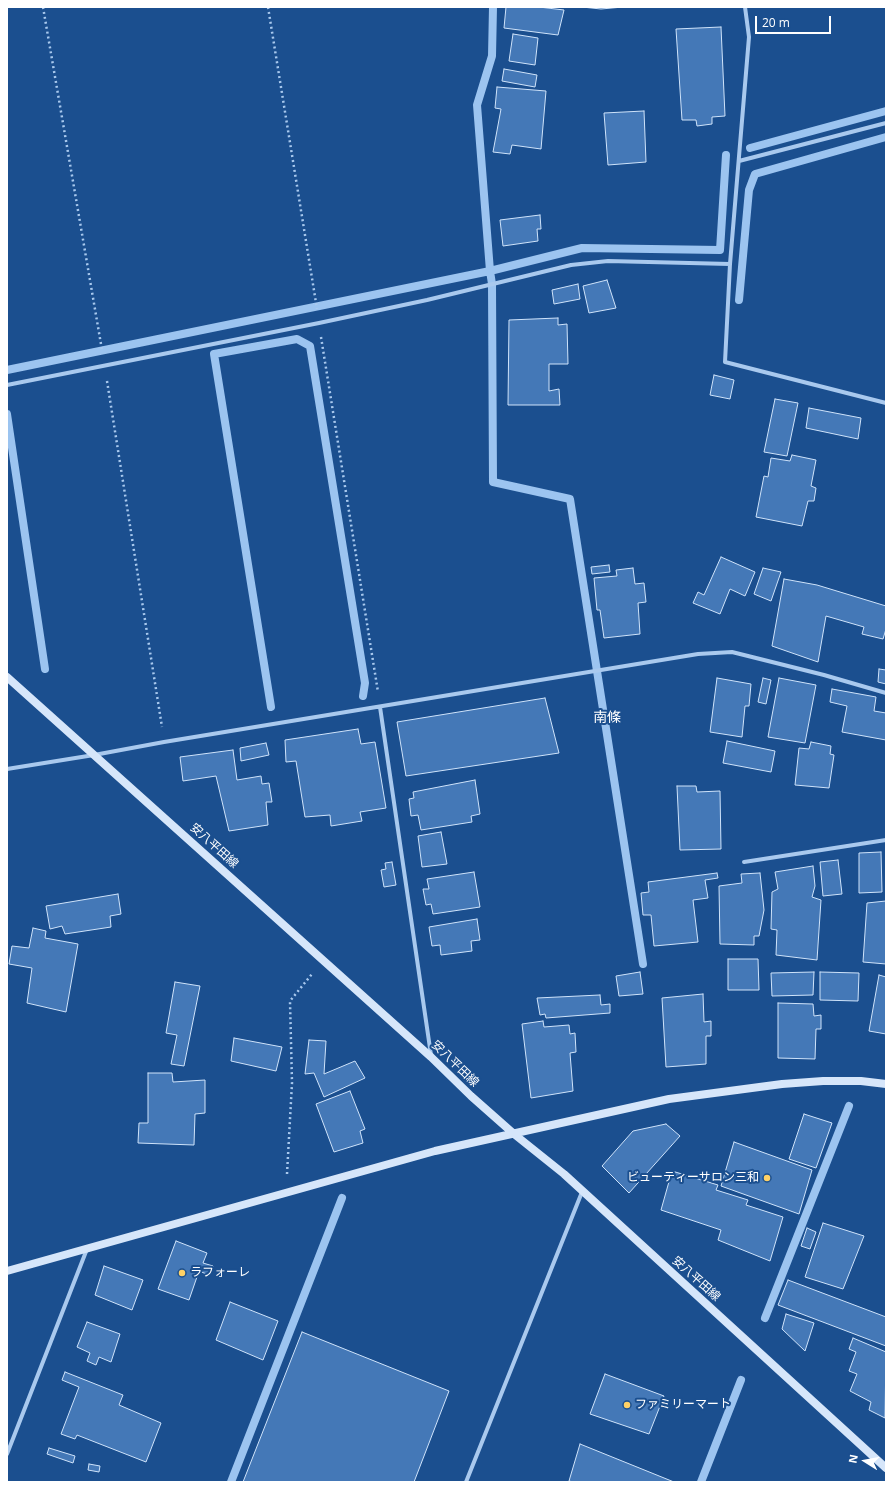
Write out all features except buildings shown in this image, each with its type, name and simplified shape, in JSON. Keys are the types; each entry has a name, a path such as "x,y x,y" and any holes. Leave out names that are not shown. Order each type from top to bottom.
{"main road":[{"name":"安八平田線","path":"7,677 325,961 431,1057 471,1096 514,1134 564,1174 886,1468"},
{"path":"7,1271 434,1151 669,1099 782,1084 823,1081 861,1081 886,1084"}],"street":[{"path":"745,7 748,37 730,264 725,362 886,403"},
{"path":"739,161 886,123"},
{"path":"7,385 428,300 570,265 608,261 730,264"},
{"path":"7,769 698,654 732,652 824,675 886,693"},
{"path":"380,707 431,1057"},
{"path":"744,862 886,840"},
{"path":"466,1482 582,1192"},
{"path":"7,1454 87,1248"}],"path":[{"path":"268,7 380,707"},
{"path":"286,1192 292,1083 290,1001 304,982 325,961"}],"waterway":[{"path":"493,7 492,56 477,105 490,271 582,248 720,250 726,155"},
{"path":"750,148 886,111"},
{"path":"739,300 749,190 755,174 886,137"},
{"path":"7,370 490,271 492,284 493,482 570,499 643,964"},
{"path":"271,707 214,354 297,339 310,346 365,683 363,696"},
{"path":"7,414 45,669"},
{"path":"765,1318 849,1106"},
{"path":"231,1482 342,1198"},
{"path":"701,1482 741,1380"}],"place":[{"name":"ビューティーサロン三和","path":"767,1178"},
{"name":"ラフォーレ","path":"182,1273"},
{"name":"ファミリーマート","path":"627,1405"}],"district":[{"name":"南條","path":"607,718"}]}
